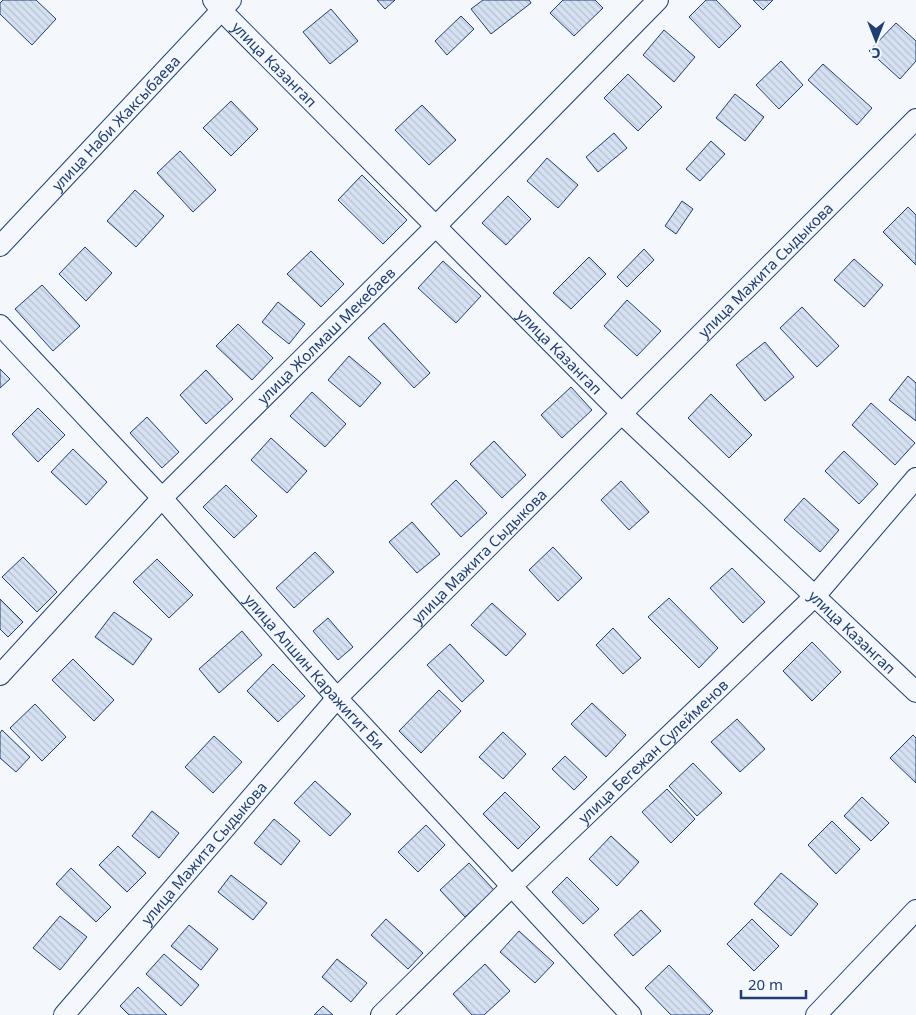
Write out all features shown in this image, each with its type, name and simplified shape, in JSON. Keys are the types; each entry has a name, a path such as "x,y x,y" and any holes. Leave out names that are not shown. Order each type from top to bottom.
{"street":[{"name":"улица Жолмаш Мекебаев","path":"0,675 162,498 436,226 658,0"},
{"name":"улица Казангап","path":"222,3 436,226 622,414 916,692"},
{"name":"улица Наби Жаксыбаева","path":"0,246 222,3"},
{"name":"улица Мажита Сыдыкова","path":"64,1015 337,698 916,119"},
{"name":"улица Алшин Каражигит Би","path":"0,325 162,498 337,698 631,1015"},
{"name":"улица Бегежан Сулейменов","path":"380,1015 815,596 916,478"},
{"path":"816,1015 916,910"}],"building":[{"path":"3,0 36,0 56,19 32,45 0,14 0,3"},
{"path":"377,0 395,0 385,9"},
{"path":"483,0 529,0 531,3 491,34 471,9"},
{"path":"563,0 595,0 603,8 574,36 550,13"},
{"path":"706,0 716,0 741,26 719,48 689,17"},
{"path":"753,0 773,0 763,10"},
{"path":"331,9 358,41 330,64 303,32"},
{"path":"461,16 474,29 447,55 435,41"},
{"path":"896,23 916,41 916,61 900,79 869,51"},
{"path":"664,30 695,57 674,82 643,55"},
{"path":"781,61 803,85 779,109 756,85"},
{"path":"823,64 872,108 857,125 808,80"},
{"path":"628,74 662,107 638,131 604,98"},
{"path":"735,94 764,117 745,141 716,118"},
{"path":"231,101 258,129 231,156 203,128"},
{"path":"422,105 456,140 429,165 395,130"},
{"path":"614,133 627,148 598,172 586,157"},
{"path":"711,141 725,154 700,181 686,169"},
{"path":"180,151 216,190 193,212 157,173"},
{"path":"547,158 578,185 558,208 527,181"},
{"path":"362,175 407,220 383,244 338,200"},
{"path":"135,190 164,216 136,247 107,221"},
{"path":"508,196 531,219 506,245 482,223"},
{"path":"682,201 693,209 676,234 665,226"},
{"path":"908,207 916,215 916,265 883,232"},
{"path":"85,247 112,273 86,301 59,274"},
{"path":"644,249 654,260 627,287 617,277"},
{"path":"311,251 344,284 321,307 287,274"},
{"path":"589,257 606,274 571,309 553,293"},
{"path":"854,259 883,285 864,307 834,280"},
{"path":"443,261 481,296 456,323 418,288"},
{"path":"42,285 80,326 53,351 15,309"},
{"path":"627,300 661,331 637,356 604,326"},
{"path":"278,302 305,324 289,344 262,322"},
{"path":"802,307 839,346 817,367 780,328"},
{"path":"384,323 430,373 414,388 368,338"},
{"path":"238,324 273,358 252,380 216,346"},
{"path":"765,342 794,377 765,401 736,365"},
{"path":"349,356 381,383 360,407 328,380"},
{"path":"0,369 10,379 0,388"},
{"path":"206,370 233,399 206,424 180,395"},
{"path":"908,376 916,383 916,421 889,400"},
{"path":"571,387 592,410 562,438 541,415"},
{"path":"312,392 346,424 325,447 290,416"},
{"path":"711,394 752,435 729,458 688,418"},
{"path":"871,403 915,443 895,465 852,425"},
{"path":"38,408 65,435 38,462 12,434"},
{"path":"147,417 179,452 162,468 130,433"},
{"path":"271,438 307,471 287,493 251,460"},
{"path":"494,441 526,475 502,498 470,464"},
{"path":"73,449 107,482 86,505 51,472"},
{"path":"844,451 878,484 859,504 825,471"},
{"path":"456,480 487,513 461,537 431,504"},
{"path":"621,481 649,512 629,530 601,500"},
{"path":"226,485 257,516 234,538 203,507"},
{"path":"804,498 839,530 820,552 784,520"},
{"path":"412,522 440,554 417,573 389,542"},
{"path":"553,547 582,578 558,601 529,570"},
{"path":"315,552 334,572 294,608 276,588"},
{"path":"23,557 57,592 37,612 2,577"},
{"path":"157,559 193,595 169,618 133,582"},
{"path":"732,568 765,602 743,623 710,588"},
{"path":"669,598 718,648 699,668 648,617"},
{"path":"0,599 23,622 8,637 0,629"},
{"path":"492,603 526,634 506,656 471,625"},
{"path":"114,612 152,639 133,665 95,637"},
{"path":"328,618 353,647 338,660 313,631"},
{"path":"613,628 641,658 623,674 596,645"},
{"path":"242,631 262,655 219,693 199,669"},
{"path":"812,642 841,672 812,701 783,671"},
{"path":"450,644 484,681 462,702 427,665"},
{"path":"73,659 114,700 94,721 52,680"},
{"path":"273,664 305,696 278,722 247,691"},
{"path":"439,690 461,711 421,753 399,731"},
{"path":"592,703 626,735 606,757 571,724"},
{"path":"35,704 66,737 42,761 10,728"},
{"path":"737,719 765,749 740,772 711,742"},
{"path":"2,730 30,757 16,772 0,758 0,733"},
{"path":"503,732 526,754 503,779 479,757"},
{"path":"913,735 916,738 916,783 890,758"},
{"path":"214,736 242,762 213,793 185,767"},
{"path":"565,756 587,777 574,790 552,769"},
{"path":"693,763 722,793 697,816 669,786"},
{"path":"315,781 351,814 330,836 294,803"},
{"path":"667,789 695,819 671,843 642,812"},
{"path":"505,792 540,827 518,849 483,814"},
{"path":"862,797 889,823 871,841 844,816"},
{"path":"152,811 179,833 159,858 132,836"},
{"path":"274,819 300,841 281,865 254,843"},
{"path":"832,821 860,849 836,874 808,845"},
{"path":"426,825 445,845 418,872 398,852"},
{"path":"611,836 639,862 617,886 589,859"},
{"path":"118,846 146,873 127,892 99,865"},
{"path":"469,863 494,890 465,917 440,890"},
{"path":"71,868 111,907 96,922 56,884"},
{"path":"781,873 818,904 791,936 754,904"},
{"path":"231,875 267,903 253,920 218,892"},
{"path":"567,877 599,909 583,924 552,892"},
{"path":"641,910 661,931 633,956 614,935"},
{"path":"60,916 87,937 60,970 33,948"},
{"path":"386,919 423,953 408,969 371,935"},
{"path":"752,919 779,946 754,971 727,944"},
{"path":"189,925 218,949 201,970 171,946"},
{"path":"519,931 554,963 535,983 500,952"},
{"path":"164,954 199,985 181,1006 146,974"},
{"path":"337,959 367,983 351,1002 322,977"},
{"path":"485,964 510,991 484,1015 472,1015 453,994"},
{"path":"669,965 713,1011 709,1015 671,1015 645,988"},
{"path":"138,987 167,1015 129,1015 120,1006"},
{"path":"323,1006 333,1015 314,1015"}]}
